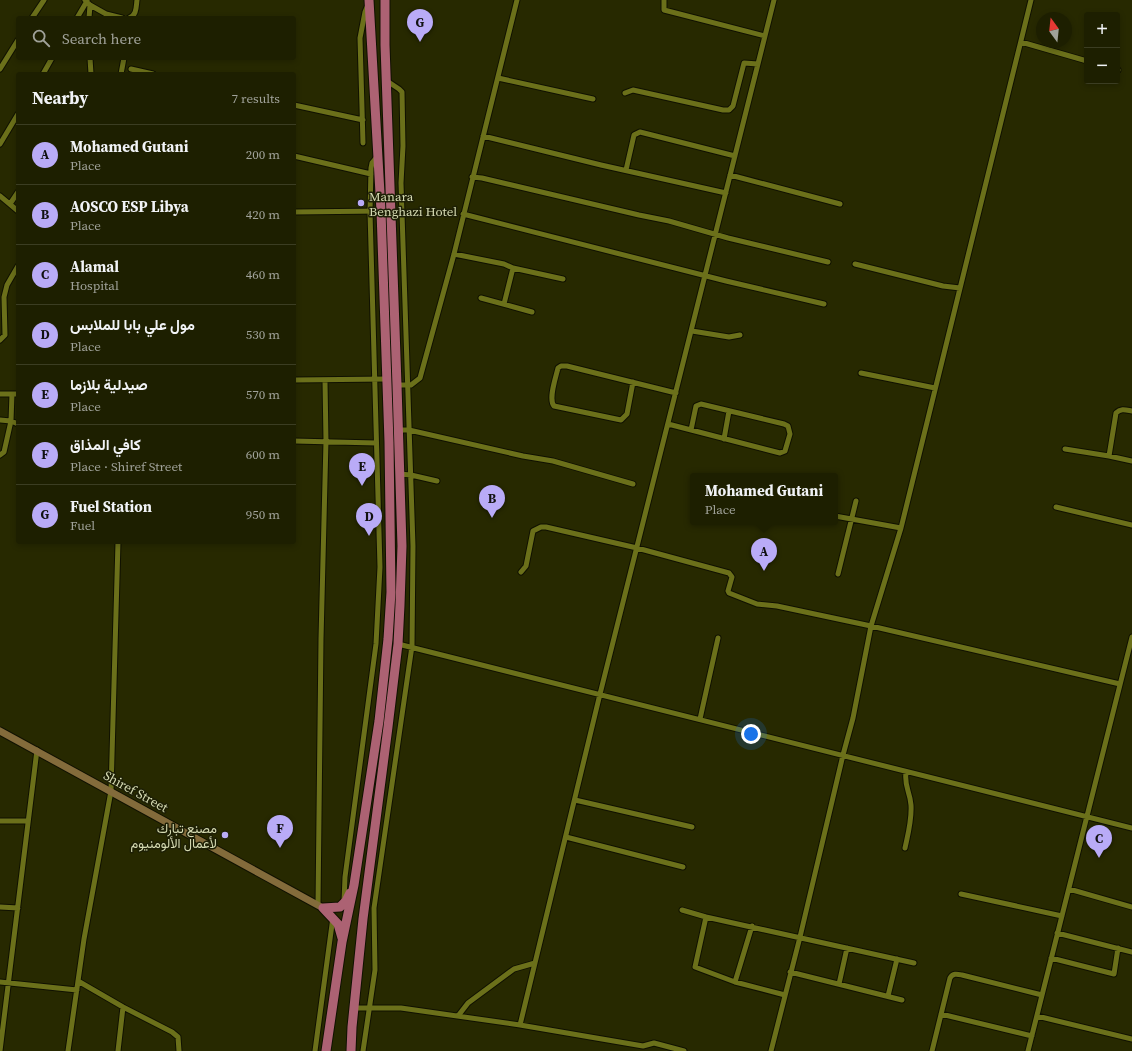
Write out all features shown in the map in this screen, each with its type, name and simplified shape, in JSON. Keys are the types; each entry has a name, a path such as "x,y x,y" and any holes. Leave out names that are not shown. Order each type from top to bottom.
{"highway":[{"path":"351,1051 367,883 398,644 402,546 398,386 385,45 385,0"},
{"path":"326,1051 342,942 354,885 378,729 388,639 392,568 381,211 369,1"},
{"path":"321,906 340,907 354,885"},
{"path":"321,906 333,917 340,928 342,942"}],"main road":[{"name":"Shiref Street","path":"0,730 321,906"}],"street":[{"path":"33,16 44,0"},
{"path":"79,16 89,3 95,0"},
{"path":"132,16 136,11 137,0"},
{"path":"398,386 408,386 418,381 420,378 454,254 517,0"},
{"path":"664,0 664,10 765,36"},
{"path":"520,1024 600,694 774,0"},
{"path":"770,1051 800,937 853,718 871,626 901,528 1031,0"},
{"path":"363,143 360,38 364,12 369,1"},
{"path":"89,3 89,16"},
{"path":"89,3 106,14 114,16"},
{"path":"1020,42 1084,60"},
{"path":"0,69 16,43"},
{"path":"44,72 51,60"},
{"path":"90,60 91,72"},
{"path":"121,72 124,60"},
{"path":"625,93 633,90 729,110 734,106 742,64 745,62 758,64"},
{"path":"131,69 144,72"},
{"path":"498,78 593,99"},
{"path":"363,1051 368,1008 375,970 374,908 412,646 413,546 401,184 403,146 402,92 400,89 395,88 387,81"},
{"path":"296,105 363,120"},
{"path":"0,144 16,117"},
{"path":"626,170 634,135 640,132 735,156"},
{"path":"483,136 601,165 726,193"},
{"path":"296,156 371,174"},
{"path":"343,904 345,877 368,706 379,607 380,567 370,212 372,163 378,156"},
{"path":"730,176 840,204"},
{"path":"472,178 482,178 669,221 828,262"},
{"path":"10,204 16,195"},
{"path":"0,196 16,209"},
{"path":"296,212 381,211"},
{"path":"463,214 706,276 824,304"},
{"path":"454,254 504,264 513,268 563,279"},
{"path":"855,264 943,286 960,288"},
{"path":"504,304 513,268"},
{"path":"0,340 5,335 4,297 7,285 16,269"},
{"path":"481,298 532,312"},
{"path":"692,331 729,337 740,335"},
{"path":"633,382 627,414 621,420 554,406 551,402 556,374 558,368 561,366 566,366 633,382 676,393"},
{"path":"861,373 935,388"},
{"path":"296,380 325,381 387,379"},
{"path":"321,906 321,639 326,440 325,381"},
{"path":"0,394 15,394 4,452 0,455"},
{"path":"668,424 691,430 724,438 782,453 787,446 790,434 788,426 784,424 698,404 696,406 691,430"},
{"path":"1109,456 1116,413 1119,410 1124,409 1132,411"},
{"path":"724,438 729,411"},
{"path":"0,420 16,423"},
{"path":"398,430 409,430 523,456 552,461 633,484"},
{"path":"296,441 326,440 376,443"},
{"path":"1065,449 1132,461"},
{"path":"377,470 389,471"},
{"path":"399,474 438,480"},
{"path":"838,574 856,501"},
{"path":"1056,507 1132,525"},
{"path":"401,514 412,515"},
{"path":"838,517 901,528"},
{"path":"521,572 526,566 534,531 540,527 637,548 729,573 732,577 728,591 729,593 757,604 777,606 871,626 1120,684"},
{"path":"68,1051 76,990 93,886 111,791 117,636 118,544"},
{"path":"402,546 413,546"},
{"path":"1028,1051 1132,637"},
{"path":"700,719 718,638"},
{"path":"398,644 412,646 1132,828"},
{"path":"0,1051 37,750"},
{"path":"905,848 911,812 909,796 905,785 906,772"},
{"path":"575,800 692,827"},
{"path":"0,821 28,821"},
{"path":"566,837 683,867"},
{"path":"1069,889 1132,906"},
{"path":"961,894 1062,916"},
{"path":"0,906 18,908"},
{"path":"682,910 706,917 914,962"},
{"path":"314,1051 333,917"},
{"path":"706,917 695,967 735,982 785,995"},
{"path":"735,982 752,926"},
{"path":"1057,933 1132,952"},
{"path":"839,984 847,948"},
{"path":"1051,958 1114,974 1118,948"},
{"path":"888,996 898,959"},
{"path":"458,1016 465,1006 472,1000 514,970 535,963"},
{"path":"790,972 902,1000"},
{"path":"932,1051 952,975 956,974 1042,996"},
{"path":"78,981 172,1032 178,1037 179,1051"},
{"path":"0,982 76,990"},
{"path":"118,1051 124,1007"},
{"path":"354,1008 402,1008 520,1024 642,1046 654,1043 684,1051"},
{"path":"941,1014 1032,1036"},
{"path":"1036,1016 1132,1039"}],"place":[{"name":"Fuel Station","path":"420,42"},
{"name":"Manara Benghazi Hotel","path":"361,203"},
{"name":"صيدلية بلازما","path":"362,486"},
{"name":"AOSCO ESP Libya","path":"492,518"},
{"name":"مول علي بابا للملابس","path":"369,536"},
{"name":"Mohamed Gutani","path":"764,571"},
{"name":"مصنع تبارك لأعمال الألومنيوم","path":"225,835"},
{"name":"كافي المذاق","path":"280,848"},
{"name":"Alamal","path":"1099,858"}]}
